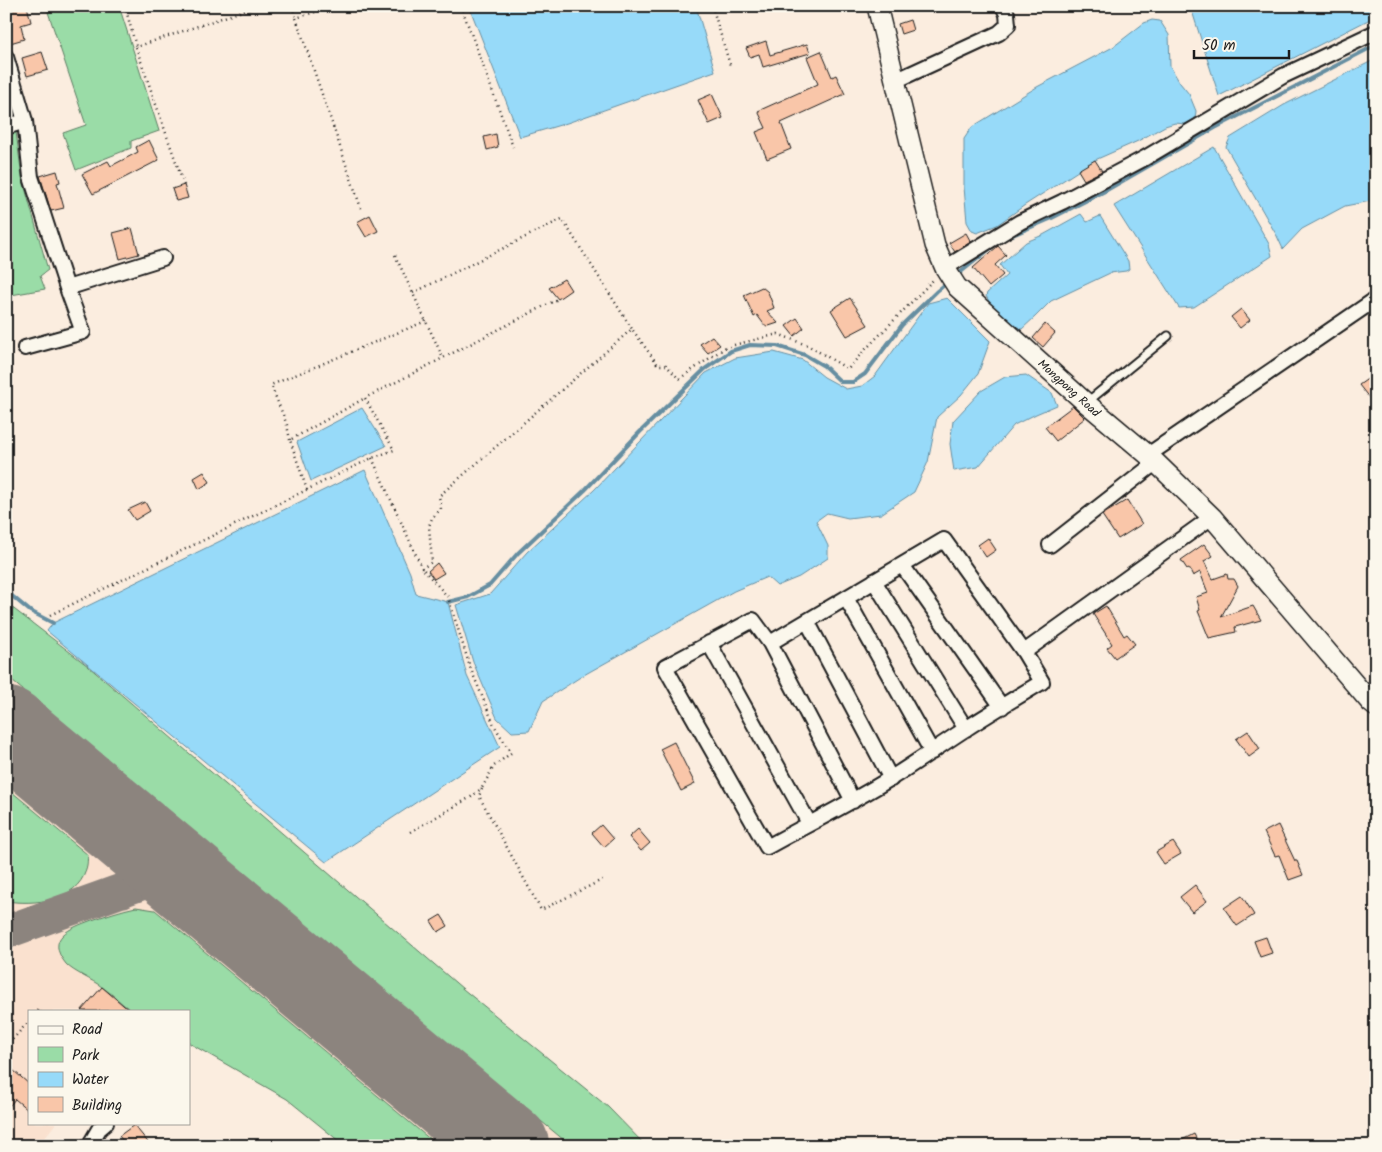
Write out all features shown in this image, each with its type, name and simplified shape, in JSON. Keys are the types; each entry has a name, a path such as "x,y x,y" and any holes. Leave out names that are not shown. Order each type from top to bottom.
{"main road":[{"name":"Mongpong Road","path":"877,6 936,245 945,268 957,287 1151,459 1212,517 1376,707"}],"street":[{"path":"895,81 999,33 1008,25 1007,14 1003,6"},
{"path":"945,268 1020,222 1144,158 1284,76 1376,32"},
{"path":"6,57 25,121 32,177 83,332 25,348"},
{"path":"6,127 25,121"},
{"path":"67,288 163,258"},
{"path":"1050,545 1151,459 1376,299"},
{"path":"1024,652 1212,517"},
{"path":"770,643 944,540 1024,652 1042,682 966,729 891,779 853,801 767,847 665,667 753,620 770,643 853,801"},
{"path":"902,565 1002,707"},
{"path":"874,581 966,729"},
{"path":"846,598 932,752"},
{"path":"808,621 891,779"},
{"path":"709,643 809,823"},
{"path":"89,1146 99,1129 105,1124"}],"lane":[{"path":"1086,403 1168,336"}],"path":[{"path":"125,6 136,47 184,185"},
{"path":"136,47 257,6"},
{"path":"292,6 362,211"},
{"path":"296,18 334,6"},
{"path":"461,6 513,148"},
{"path":"712,6 730,65"},
{"path":"413,293 562,218 632,329 658,365 666,365 679,379 726,347 778,334 809,346 848,369 945,268"},
{"path":"395,255 443,358"},
{"path":"290,440 364,398 558,299"},
{"path":"307,490 290,440 287,425 271,385 426,322"},
{"path":"422,568 432,562 429,526 432,518 441,509 439,496 632,329"},
{"path":"50,615 372,458 394,450 364,398"},
{"path":"372,458 422,568 448,597 470,667 494,725 511,753 494,766 479,796 541,910 604,879"},
{"path":"410,832 471,797 482,788"},
{"path":"6,1047 28,1022"}],"shaded area":[{"path":"6,603 88,666 463,989 608,1107 646,1146 345,1146 287,1099 190,1044 190,1010 28,1010 28,1124 55,1124 38,1146 6,1146"}],"green space":[{"path":"46,6 119,6 159,131 131,141 131,148 76,170 63,133 86,125"},
{"path":"16,132 22,177 48,270 40,276 45,289 6,297 6,135"},
{"path":"6,603 88,666 463,989 608,1107 646,1146 571,1146 6,676"},
{"path":"6,787 88,855 87,868 81,881 64,895 41,901 6,901"},
{"path":"136,907 155,910 438,1146 345,1146 287,1099 190,1044 190,1010 131,1010 98,984 66,964 60,955 58,947 59,940 63,935 76,926"}],"water":[{"path":"469,6 696,6 715,71 567,123 520,137"},
{"path":"1197,6 1376,6 1376,16 1219,96 1192,11"},
{"path":"1152,20 1160,21 1169,35 1170,66 1189,94 1196,111 1195,119 1185,124 1175,123 1165,126 1138,141 1095,160 997,225 977,233 972,231 967,222 964,187 964,139 972,127 1037,87 1113,47 1144,23"},
{"path":"1376,59 1376,200 1345,206 1302,229 1283,249 1226,147 1230,138 1284,105"},
{"path":"1214,147 1269,244 1272,256 1194,307 1179,308 1114,206"},
{"path":"1081,214 1087,222 1100,216 1128,261 1129,269 1110,273 1051,301 1022,329 1016,329 991,305 986,296 1007,275 1000,265 1026,242"},
{"path":"947,298 990,341 978,374 961,395 937,417 928,462 914,492 881,514 848,518 827,513 816,521 828,546 828,558 799,577 777,586 767,577 734,591 582,676 543,701 529,731 512,732 497,718 473,662 456,605 490,594 527,552 594,490 706,373 735,358 774,352 803,360 824,377 846,389 862,386 875,376 928,303"},
{"path":"1026,375 1052,393 1057,405 1014,425 978,467 954,471 950,444 953,421 981,391 1005,377"},
{"path":"362,408 386,446 311,481 297,442"},
{"path":"365,470 410,573 416,594 448,602 467,676 500,747 326,862 47,631 53,623"}],"building":[{"path":"27,6 31,22 21,25 24,39 10,43 6,30 6,11"},
{"path":"910,20 913,30 901,34 898,24"},
{"path":"766,41 770,55 807,44 810,53 763,67 759,54 750,57 746,48"},
{"path":"821,51 832,77 836,75 845,94 781,123 791,149 767,159 756,132 766,128 758,111 818,84 807,57"},
{"path":"42,52 48,70 27,76 22,58"},
{"path":"712,94 723,118 709,124 698,100"},
{"path":"496,134 498,147 487,150 484,137"},
{"path":"149,140 159,160 93,194 82,174 108,161 111,166 138,152 136,147"},
{"path":"1095,160 1102,171 1084,180 1078,170"},
{"path":"57,171 60,182 57,183 64,208 51,211 40,176"},
{"path":"184,185 188,198 176,201 172,189"},
{"path":"370,215 378,231 366,237 357,222"},
{"path":"132,228 139,254 120,259 113,233"},
{"path":"966,233 971,242 955,252 949,243"},
{"path":"998,246 1006,255 995,265 1003,275 989,287 973,268"},
{"path":"564,279 571,290 558,299 549,288"},
{"path":"762,287 768,292 774,308 767,311 778,323 766,327 757,315 754,317 744,295"},
{"path":"850,298 868,325 847,336 831,310"},
{"path":"1241,309 1250,320 1240,328 1231,317"},
{"path":"797,318 804,328 794,336 786,326"},
{"path":"1045,324 1055,333 1043,347 1033,338"},
{"path":"712,336 720,345 708,353 700,344"},
{"path":"1376,373 1376,395 1370,399 1359,385"},
{"path":"1073,406 1085,418 1056,441 1045,427"},
{"path":"204,472 210,482 199,489 194,478"},
{"path":"1127,500 1142,524 1118,539 1102,515"},
{"path":"145,502 150,511 135,520 128,510"},
{"path":"988,538 996,550 986,557 978,545"},
{"path":"1204,544 1213,556 1204,561 1213,579 1227,574 1228,579 1234,579 1238,586 1221,617 1253,606 1261,620 1235,627 1236,632 1209,638 1198,611 1200,610 1196,597 1208,593 1200,572 1193,576 1189,568 1187,569 1181,560"},
{"path":"437,563 444,573 434,579 428,571"},
{"path":"1106,606 1124,636 1127,634 1135,644 1115,658 1107,648 1112,644 1093,614"},
{"path":"1248,731 1260,749 1249,757 1236,739"},
{"path":"674,742 695,784 681,791 660,749"},
{"path":"601,825 613,839 604,847 592,833"},
{"path":"1278,825 1303,875 1289,880 1279,855 1275,856 1264,832"},
{"path":"638,829 650,843 641,851 629,837"},
{"path":"1173,842 1181,854 1164,864 1156,852"},
{"path":"1195,885 1207,901 1192,912 1180,897"},
{"path":"1242,896 1254,915 1237,926 1224,908"},
{"path":"441,915 448,926 438,932 431,921"},
{"path":"1266,937 1272,953 1260,957 1254,941"},
{"path":"102,987 129,1010 82,1010"},
{"path":"6,1064 28,1083 28,1110 15,1099 6,1110"},
{"path":"134,1125 151,1146 127,1146 119,1136"},
{"path":"1194,1134 1200,1146 1170,1146"}],"waterway":[{"path":"1008,237 1050,219 1105,191 1215,128 1376,45"},
{"path":"956,276 997,243"},
{"path":"448,602 468,597 490,585 518,553 585,490 640,432 705,369 731,351 750,345 777,346 805,355 824,366 841,382 853,382 865,374 902,325 948,282"},
{"path":"6,591 30,611 53,623"}],"taxiway":[{"path":"122,891 134,877 139,864 139,857 131,833"},
{"path":"6,932 159,877 170,876 178,878 196,887"}],"runway":[{"path":"6,729 507,1146"}]}
